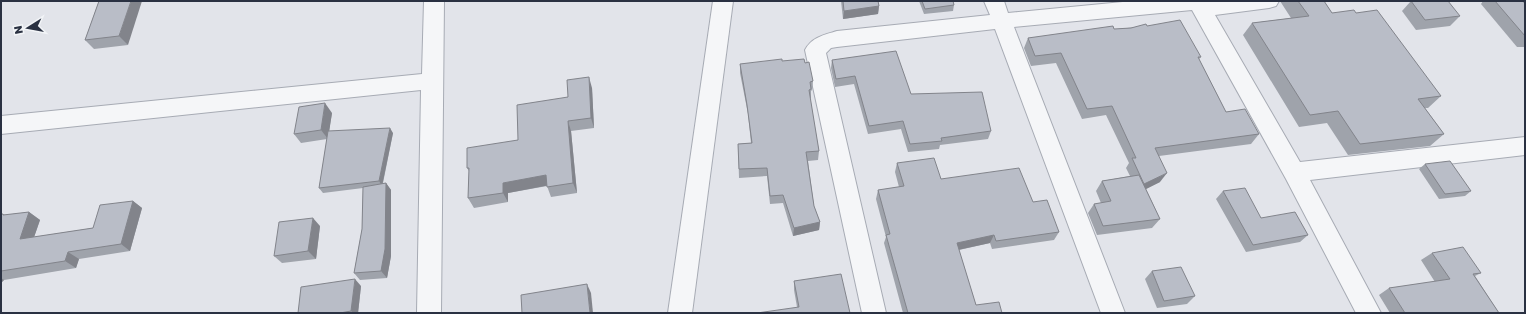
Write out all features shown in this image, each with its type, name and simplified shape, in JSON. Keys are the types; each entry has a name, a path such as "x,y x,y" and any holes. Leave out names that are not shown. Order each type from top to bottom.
{"street":[{"path":"429,313 434,1"},
{"path":"680,313 723,1"},
{"path":"874,313 815,50 825,42 998,11 1269,1"},
{"path":"1198,4 1294,172 1369,313"},
{"path":"998,11 1113,313"},
{"path":"1,125 432,81"},
{"path":"1294,172 1525,146"}],"building":[{"path":"99,1 131,1 119,36 85,40"},
{"path":"843,1 878,1 879,6 844,11"},
{"path":"922,1 953,1 954,5 925,9"},
{"path":"1298,1 1324,1 1332,13 1354,10 1356,13 1377,10 1441,96 1418,99 1444,134 1360,144 1338,111 1310,115 1252,23 1309,16"},
{"path":"1411,1 1448,1 1460,16 1425,20"},
{"path":"1495,1 1523,1 1525,4 1525,36"},
{"path":"1180,20 1201,57 1198,57 1226,112 1245,109 1259,134 1155,148 1167,173 1144,184 1132,158 1136,158 1112,106 1087,109 1061,53 1035,56 1028,38 1113,26 1114,29 1131,28 1146,24 1147,26"},
{"path":"896,51 911,94 982,92 991,131 941,138 942,141 910,144 903,121 869,126 855,76 836,79 832,60"},
{"path":"782,59 782,61 804,59 805,63 809,62 813,81 810,82 811,89 809,90 819,151 806,152 814,206 820,222 794,228 783,195 770,196 767,168 739,169 738,144 752,143 740,64"},
{"path":"589,77 591,118 568,121 573,183 547,187 546,175 503,183 503,193 468,198 469,168 467,168 467,148 518,140 517,105 568,97 567,80"},
{"path":"325,103 321,130 294,134 299,107"},
{"path":"390,128 379,181 319,188 328,131"},
{"path":"934,158 941,179 1019,168 1033,202 1047,200 1059,232 996,241 994,235 957,243 976,305 999,302 1002,313 908,313 886,235 890,234 878,190 904,186 897,163"},
{"path":"1450,161 1471,191 1445,194 1425,164"},
{"path":"1139,175 1160,219 1103,226 1094,204 1111,201 1102,181"},
{"path":"386,183 385,249 381,271 354,273 362,229 363,187"},
{"path":"1245,188 1261,218 1295,212 1308,235 1253,245 1223,191"},
{"path":"133,201 121,244 68,252 65,261 1,271 1,214 29,212 20,239 93,228 100,205"},
{"path":"313,218 308,251 274,256 279,222"},
{"path":"1463,247 1481,273 1473,274 1499,313 1405,313 1389,288 1450,279 1432,253"},
{"path":"1181,267 1195,296 1164,301 1152,271"},
{"path":"841,274 850,313 757,313 799,307 794,281"},
{"path":"355,279 351,311 340,313 298,313 301,287"},
{"path":"587,284 590,313 522,313 521,295"}]}
